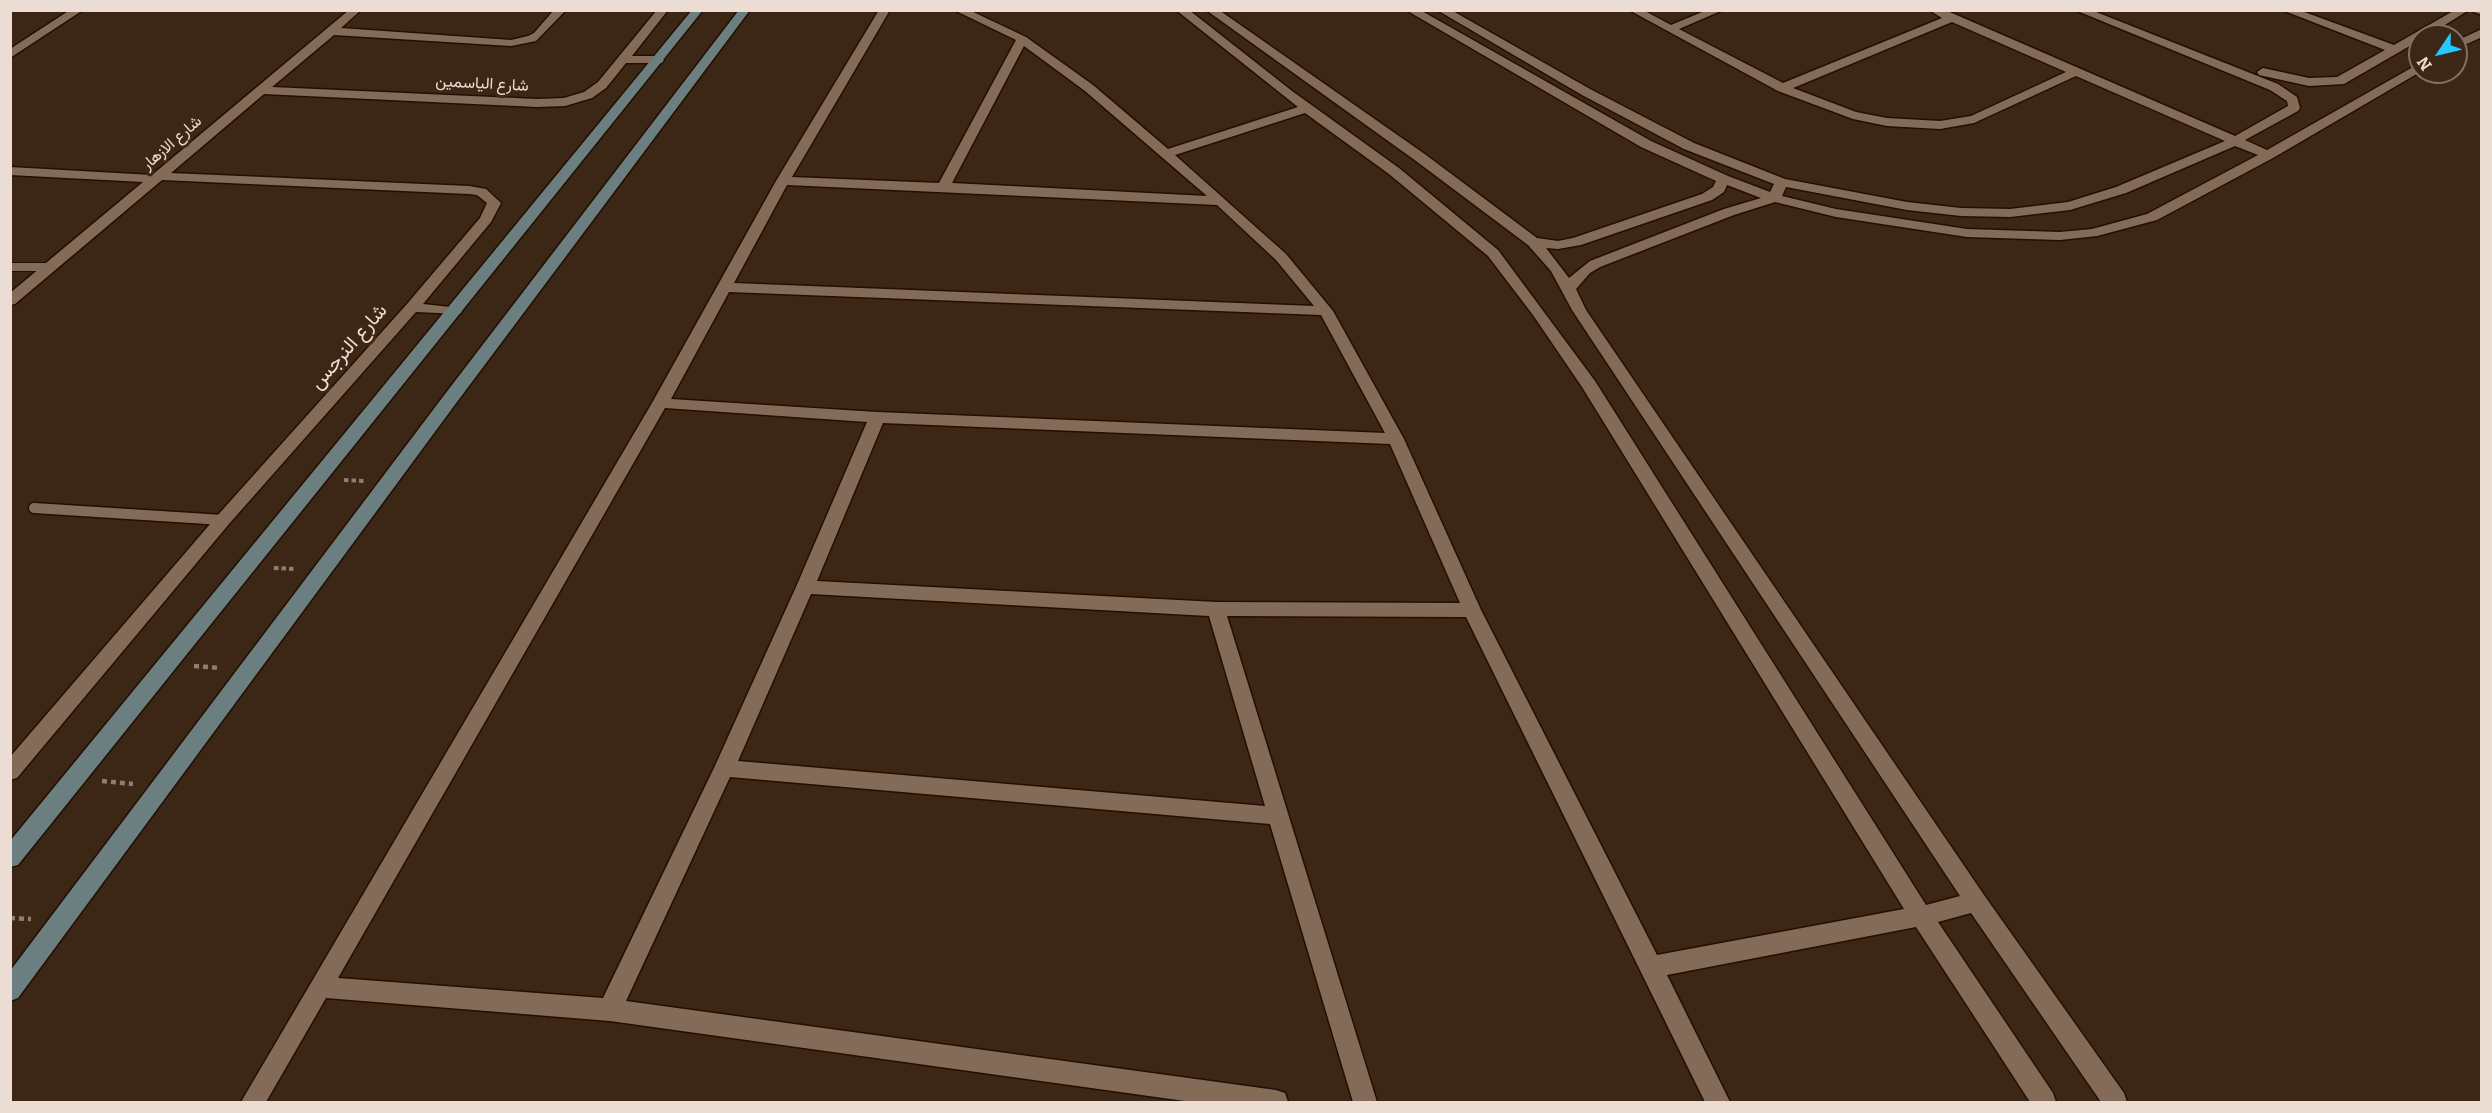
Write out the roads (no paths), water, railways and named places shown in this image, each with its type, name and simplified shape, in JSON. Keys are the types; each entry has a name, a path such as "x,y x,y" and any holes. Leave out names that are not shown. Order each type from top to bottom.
{"street":[{"path":"10,55 78,10"},
{"name":"شارع الازهار","path":"10,301 356,10"},
{"path":"331,31 511,43 532,39 561,10"},
{"name":"شارع الياسمين","path":"259,90 551,103 578,99 596,90 663,10"},
{"path":"10,858 698,10"},
{"path":"10,990 321,571 745,10"},
{"path":"253,1102 660,402 783,181 885,10"},
{"path":"959,10 1022,39 1089,88 1221,201 1281,257 1326,311 1396,439 1472,610 1718,1102"},
{"path":"1181,10 1288,94 1394,171 1493,253 1589,385 1921,916 2044,1102"},
{"path":"1211,10 1421,158 1533,242 1557,269 1579,310 1976,902 2115,1102"},
{"path":"1411,10 1627,134 1723,179 1778,190 1857,197 1940,210 2010,213 2070,206 2094,200 2235,141 2290,111 2295,104 2293,100 2274,87 2080,10"},
{"path":"1442,10 1586,92 1681,142 1737,166 1778,190 1836,213 1907,226 1967,233 2071,235 2125,226 2152,217 2268,155 2408,74"},
{"path":"1634,10 1782,88 1853,115 1887,122 1940,124 1974,119 2075,72"},
{"path":"1670,29 1718,10"},
{"path":"1934,10 2268,155"},
{"path":"2107,10 2262,72 2298,80 2321,82 2340,81 2464,10"},
{"path":"2287,10 2395,50"},
{"path":"1782,88 1952,18"},
{"path":"943,187 1022,39"},
{"path":"623,59 658,60"},
{"path":"1288,94 1315,85"},
{"path":"1164,154 1307,108"},
{"path":"10,171 158,178"},
{"name":"شارع النرجس","path":"10,772 224,520 412,307 490,213 494,203 489,197 469,190 158,178"},
{"path":"1533,242 1558,245 1576,242 1707,197 1719,189 1723,179"},
{"path":"783,181 1221,201"},
{"path":"1568,288 1585,270 1595,264 1729,212 1778,190"},
{"path":"725,287 1326,311"},
{"path":"412,307 455,311"},
{"path":"660,402 877,417 1396,439"},
{"path":"610,1010 724,768 877,417"},
{"path":"805,586 1216,609 1472,610"},
{"path":"1216,609 1365,1102"},
{"path":"724,768 1279,816"},
{"path":"1651,967 1921,916 1976,902"},
{"path":"320,987 610,1010 1276,1102"}],"lane":[{"path":"10,267 49,267"},
{"path":"34,508 224,520"}]}
